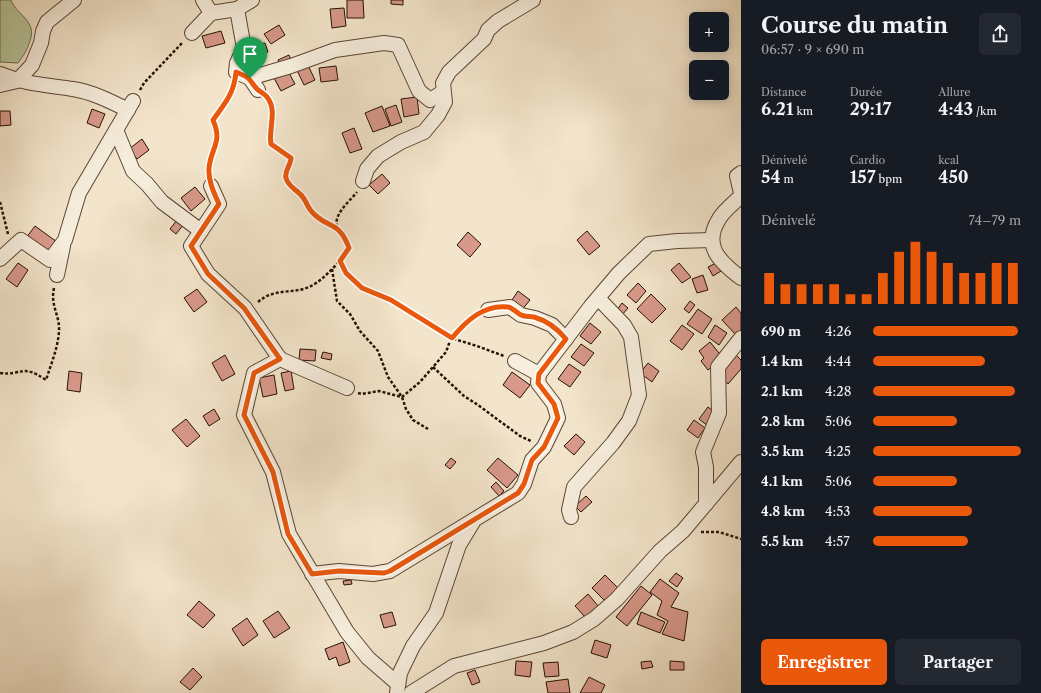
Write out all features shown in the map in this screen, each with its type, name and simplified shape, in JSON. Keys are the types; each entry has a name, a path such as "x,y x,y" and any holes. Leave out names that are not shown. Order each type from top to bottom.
{"street":[{"path":"0,85 17,81 32,65 41,44 43,31 47,22 74,0"},
{"path":"203,0 211,13"},
{"path":"192,33 211,13 237,9 252,0"},
{"path":"363,181 368,169 378,156 401,142 424,132 438,115 445,102 443,83 449,72 484,38 488,30 498,21 533,0"},
{"path":"237,9 244,48 237,63 236,72 250,78 258,90"},
{"path":"250,78 291,66 335,50 384,43 398,46 419,91 430,100 443,92"},
{"path":"0,74 17,81 47,87 74,89 130,106 79,194 64,240 57,276"},
{"path":"116,130 132,171 147,184 162,202 201,231"},
{"path":"741,173 737,176 741,195 719,219 712,240 713,251 741,278"},
{"path":"211,186 219,204 191,246 208,274 250,315 280,359 347,388"},
{"path":"0,259 15,238 50,260 64,240"},
{"path":"312,574 339,571 378,574 390,571 518,493 524,484 532,460 544,447 555,426 558,414 554,404 538,383 539,374 619,273 649,244 677,241 712,240"},
{"path":"571,517 569,510 574,487 613,443 629,421 639,395 631,337 624,325 598,298"},
{"path":"488,310 510,307 521,315 552,324 566,339"},
{"path":"706,504 706,468 703,452 719,413 718,367 741,338"},
{"path":"280,359 254,373 244,415 273,472 288,534 347,632 368,658 397,688"},
{"path":"515,361 539,374"},
{"path":"411,693 454,666 544,643 573,632 594,619 617,599 660,552 683,531 741,462"},
{"path":"397,688 400,673 413,646 436,613 459,544 476,518"}],"path":[{"path":"130,106 144,82 192,33"},
{"path":"211,186 209,168 216,147 218,131 213,120 227,102 235,87 236,72"},
{"path":"250,315 256,304 265,296 311,286 340,261 349,248 346,240 337,227 312,212 301,195 291,187 286,179 286,171 291,158 271,144 269,138 273,118 270,103 267,96 258,90"},
{"path":"337,227 337,217 363,181"},
{"path":"0,202 15,238"},
{"path":"340,261 346,273 362,288 391,300 452,338 515,361"},
{"path":"332,268 337,301 350,314 360,331 378,350 388,377 402,397 406,410 413,420 428,429"},
{"path":"0,373 10,375 20,370 30,371 46,380 56,349 60,330 52,299 57,276"},
{"path":"402,397 420,382 446,352 452,338 463,324 477,314 488,310"},
{"path":"433,367 464,396 520,436 544,447"},
{"path":"347,388 362,394 379,391 402,397"},
{"path":"683,531 719,532 741,539"}],"green space":[{"path":"0,0 11,0 14,6 29,23 31,28 29,44 18,63 0,62"}],"building":[{"path":"347,0 363,0 364,18 347,18"},
{"path":"391,0 403,0 403,5 391,4"},
{"path":"344,8 346,26 332,28 330,9"},
{"path":"279,25 285,35 271,44 264,34"},
{"path":"221,31 225,43 206,48 202,36"},
{"path":"265,43 268,52 254,56 252,46"},
{"path":"289,55 292,62 281,67 278,60"},
{"path":"307,63 315,80 304,85 296,68"},
{"path":"336,66 338,80 321,82 319,68"},
{"path":"288,71 295,84 281,91 274,78"},
{"path":"417,97 419,114 404,117 401,99"},
{"path":"396,105 402,122 391,126 385,109"},
{"path":"382,106 390,126 373,132 365,113"},
{"path":"92,109 105,114 99,128 87,123"},
{"path":"0,111 10,111 11,125 0,126"},
{"path":"354,128 362,149 350,153 342,133"},
{"path":"142,139 149,150 137,159 129,149"},
{"path":"382,174 390,183 378,194 369,185"},
{"path":"195,187 205,199 191,211 181,198"},
{"path":"177,220 184,224 176,234 170,229"},
{"path":"35,226 57,242 48,254 26,238"},
{"path":"587,231 600,246 589,255 577,240"},
{"path":"468,232 481,244 470,257 457,245"},
{"path":"18,263 28,270 17,287 6,279"},
{"path":"679,263 691,277 682,283 671,270"},
{"path":"716,263 721,271 713,276 708,267"},
{"path":"703,275 708,290 697,293 692,279"},
{"path":"638,283 646,291 636,303 627,295"},
{"path":"197,289 207,302 194,312 184,298"},
{"path":"518,291 530,300 521,311 510,303"},
{"path":"651,294 666,309 652,323 637,309"},
{"path":"690,301 695,305 689,313 684,309"},
{"path":"622,303 628,308 622,315 617,310"},
{"path":"736,307 741,313 741,332 737,336 722,320"},
{"path":"698,309 712,319 702,334 687,324"},
{"path":"590,323 601,332 591,344 580,336"},
{"path":"682,325 694,334 682,350 670,341"},
{"path":"715,325 727,333 719,345 708,337"},
{"path":"710,342 723,358 708,370 701,361 704,358 699,351"},
{"path":"581,344 594,353 584,366 571,357"},
{"path":"300,349 316,350 315,361 299,360"},
{"path":"323,352 332,354 331,360 321,358"},
{"path":"225,355 235,374 222,381 212,363"},
{"path":"736,355 741,360 741,369 728,384 719,376"},
{"path":"648,363 659,371 652,382 640,373"},
{"path":"569,364 581,372 570,387 558,379"},
{"path":"69,371 82,373 80,392 67,390"},
{"path":"291,371 294,389 285,391 281,373"},
{"path":"512,372 530,385 520,398 503,385"},
{"path":"274,375 277,394 263,397 259,378"},
{"path":"708,407 718,415 708,426 699,419"},
{"path":"214,409 220,419 209,426 203,416"},
{"path":"186,419 200,436 187,447 172,430"},
{"path":"694,420 705,428 698,438 687,430"},
{"path":"576,434 585,442 574,455 564,446"},
{"path":"451,458 456,462 450,469 445,465"},
{"path":"498,458 518,475 507,488 487,470"},
{"path":"496,482 504,491 499,496 491,487"},
{"path":"586,496 592,502 581,512 575,506"},
{"path":"676,573 683,578 677,587 669,581"},
{"path":"605,575 619,589 606,602 592,588"},
{"path":"660,579 679,593 671,607 688,612 684,641 662,634 668,621 657,615 662,601 650,592"},
{"path":"351,580 352,584 344,585 343,581"},
{"path":"641,586 652,595 627,626 616,617"},
{"path":"588,594 599,607 586,618 575,606"},
{"path":"199,601 215,615 203,628 187,615"},
{"path":"278,611 290,628 274,638 263,621"},
{"path":"392,612 396,625 384,628 380,615"},
{"path":"641,612 665,622 660,633 637,624"},
{"path":"247,618 258,635 243,646 232,629"},
{"path":"595,640 611,645 607,658 591,653"},
{"path":"343,642 350,662 339,666 336,657 329,660 325,649"},
{"path":"516,661 532,662 530,677 515,675"},
{"path":"651,661 653,667 642,669 641,662"},
{"path":"670,661 684,662 684,670 670,670"},
{"path":"558,662 559,676 545,677 543,663"},
{"path":"193,668 202,677 190,690 180,682"},
{"path":"475,670 480,682 472,685 467,673"},
{"path":"589,677 605,685 601,693 580,693"},
{"path":"568,679 570,693 548,693 546,682"}],"route":[{"path":"236,72 250,78 258,90 267,96 270,103 273,118 269,138 271,144 291,158 291,162 286,171 286,179 291,187 301,195 312,212 323,220 337,227 346,240 349,248 340,261 346,273 362,288 391,300 436,330 452,338 463,324 477,314 496,308 510,307 521,315 552,324 566,339 539,374 538,383 543,392 554,404 558,418 544,447 532,460 524,484 518,493 390,571 384,573 373,574 339,571 312,574 288,534 273,472 244,415 254,373 280,359 262,336 250,315 208,274 191,246 219,204 211,186 209,168 216,147 218,131 213,120 227,102 235,87 236,72"}]}
